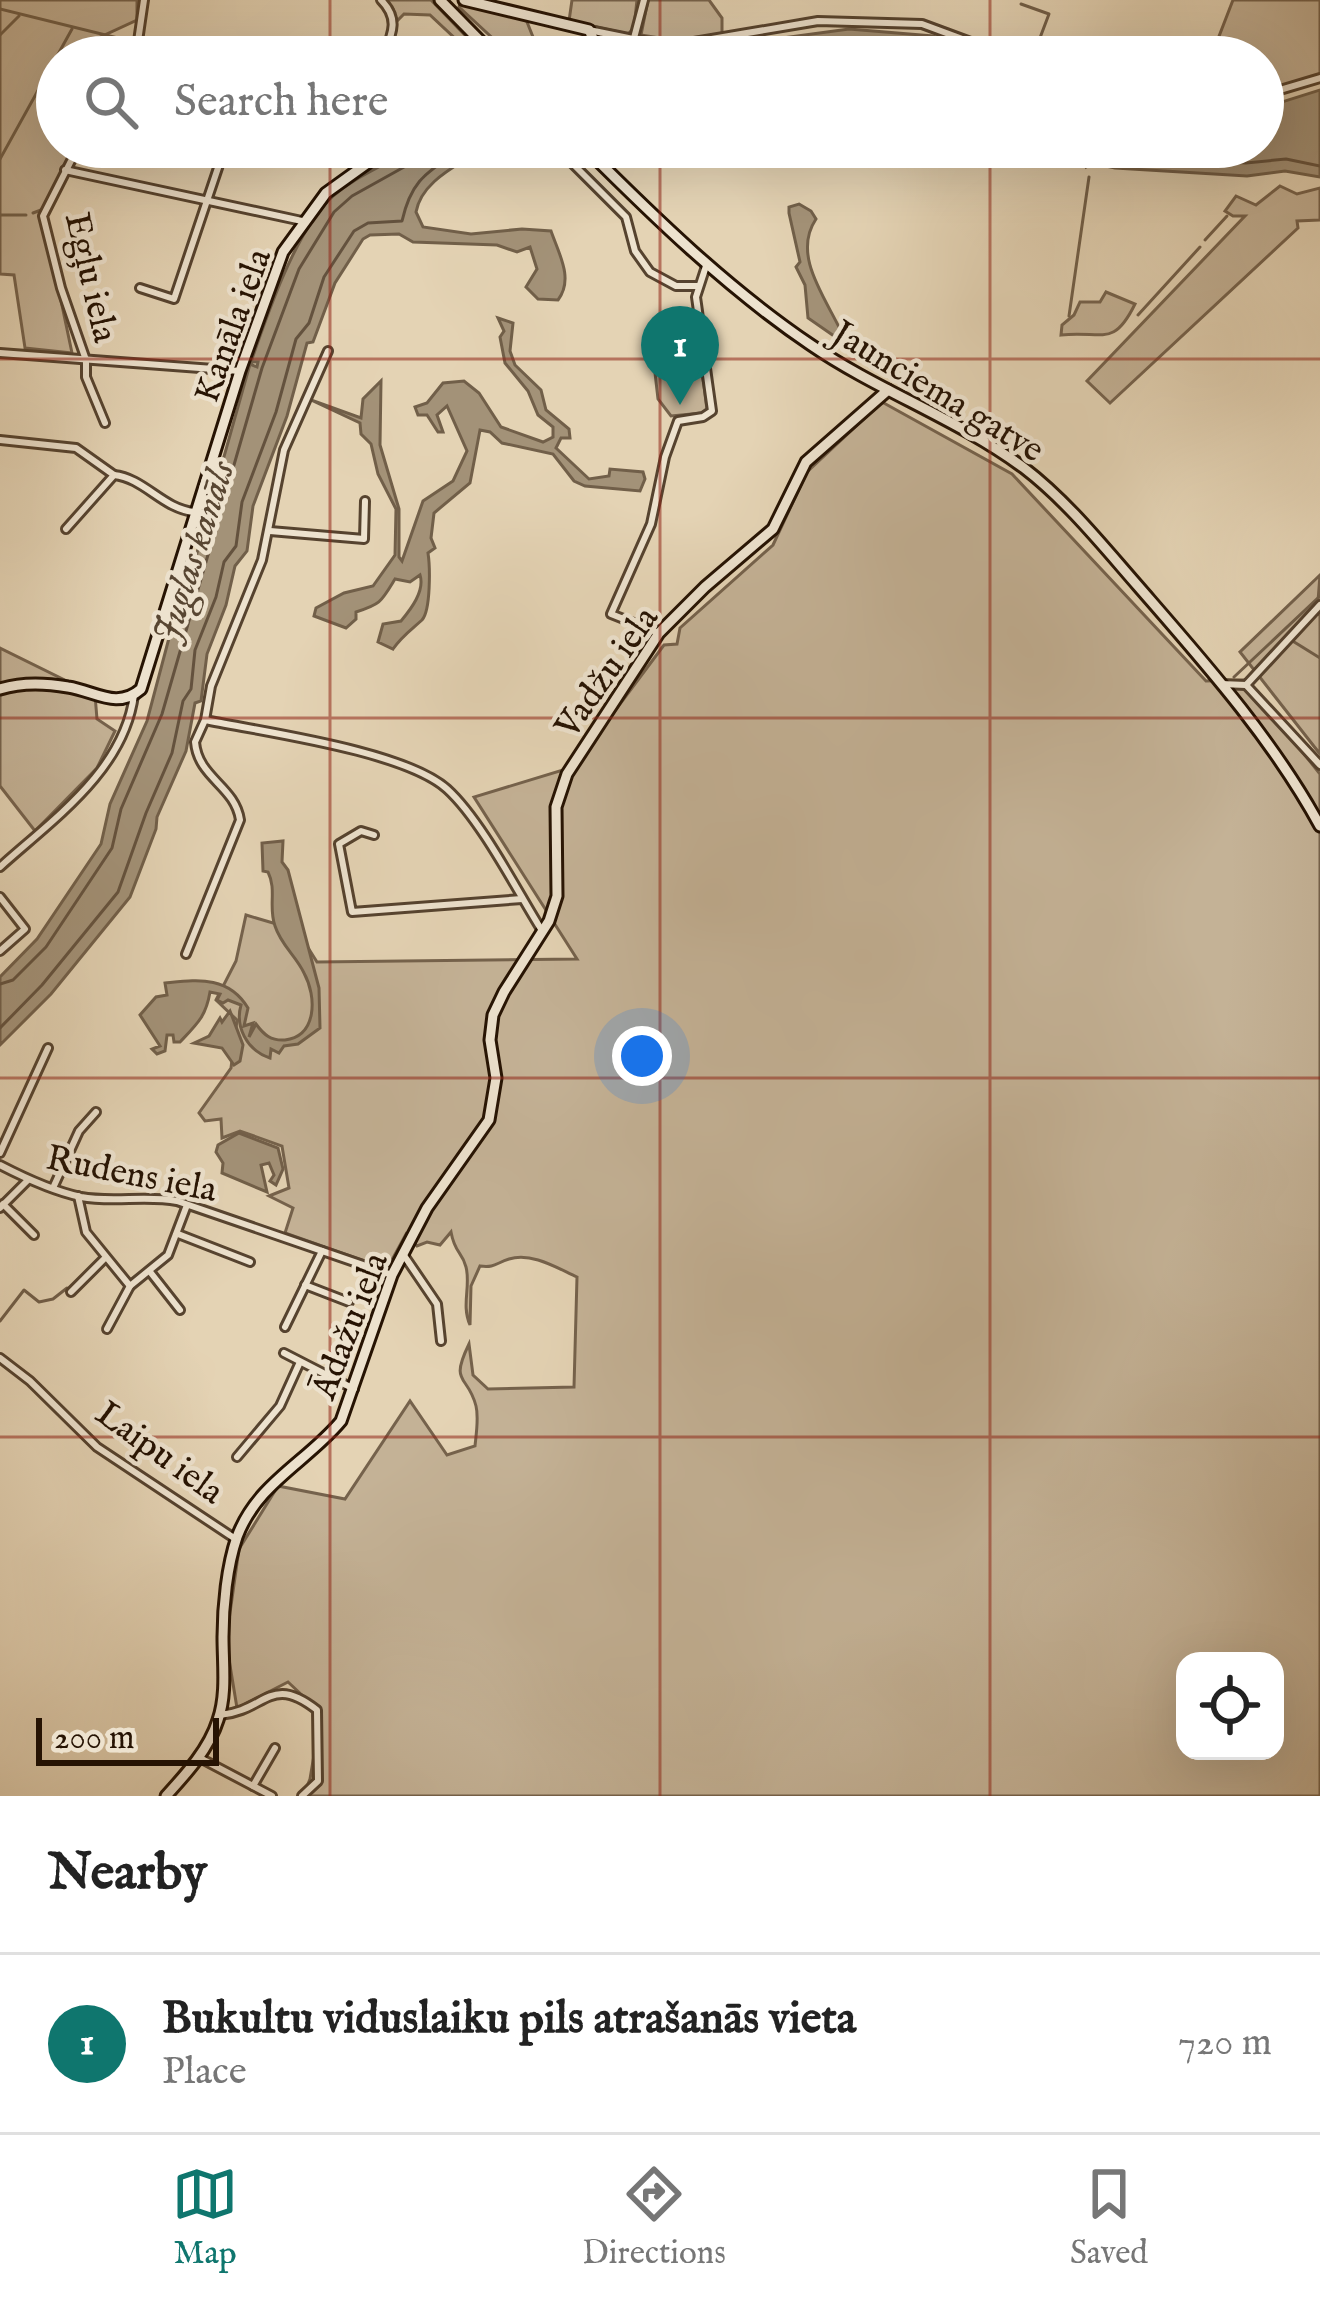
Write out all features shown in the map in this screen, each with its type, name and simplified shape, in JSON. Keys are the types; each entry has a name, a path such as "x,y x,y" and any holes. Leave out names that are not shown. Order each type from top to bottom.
{"street":[{"path":"139,36 144,0"},
{"path":"381,0 391,10 395,25 391,36"},
{"path":"464,0 623,36"},
{"path":"635,36 644,0"},
{"path":"443,1 476,36"},
{"path":"728,36 818,20 936,28 957,36"},
{"path":"589,30 592,36"},
{"path":"1284,89 1320,78"},
{"path":"140,288 173,299 218,168"},
{"name":"Kanāla iela","path":"134,695 148,672 273,275 302,221 358,168"},
{"path":"577,168 626,217 635,251 650,272 676,286 698,286"},
{"name":"Jaunciema gatve","path":"606,168 707,263 813,346 989,446 1054,494 1291,772 1320,826"},
{"path":"65,170 302,221"},
{"name":"Egļu iela","path":"65,170 44,216 61,288 86,360 86,377 104,423"},
{"path":"659,633 611,614 651,524 678,421 703,417 712,410 698,286 707,263"},
{"path":"186,954 240,820 235,798 203,770 195,742 270,530 284,451 328,351"},
{"path":"0,353 240,371"},
{"name":"Vadžu iela","path":"549,921 557,896 554,833 560,789 659,633 772,529 806,462 888,390"},
{"path":"0,440 76,448 179,510 198,512"},
{"path":"66,529 114,475"},
{"path":"270,530 364,539 365,501"},
{"path":"1246,685 1320,604"},
{"path":"1309,615 1320,617"},
{"path":"0,689 51,684 105,699 134,695 99,774 0,867"},
{"path":"1220,684 1246,685 1320,765"},
{"path":"206,720 282,733 400,764 442,785 463,808 543,932"},
{"path":"374,835 361,831 339,844 352,912 522,898"},
{"path":"0,897 25,929 0,951"},
{"name":"Ādažu iela","path":"166,1796 199,1757 220,1715 223,1630 236,1539 268,1487 341,1421 392,1275 428,1208 489,1120 496,1078 490,1040 493,1015 549,921"},
{"path":"0,1154 48,1048"},
{"path":"53,1188 79,1131 96,1112"},
{"name":"Rudens iela","path":"0,1166 78,1196 153,1196 187,1205 392,1275"},
{"path":"28,1180 2,1206 34,1234"},
{"path":"78,1196 86,1232 130,1286"},
{"path":"107,1329 130,1286 168,1255 187,1205"},
{"path":"178,1234 250,1262"},
{"path":"405,1249 436,1304 441,1341"},
{"path":"285,1327 322,1251"},
{"path":"70,1292 104,1259"},
{"path":"151,1273 180,1310"},
{"path":"304,1285 350,1302"},
{"path":"284,1353 355,1389"},
{"name":"Laipu iela","path":"0,1358 97,1447 236,1539"},
{"path":"237,1457 280,1406 299,1362"},
{"path":"220,1715 285,1692 298,1695 317,1710 318,1781 302,1796"},
{"path":"254,1786 275,1748"},
{"path":"199,1757 272,1796"}],"shaded area":[{"path":"0,0 137,0 137,20 103,36 36,36 36,168 63,168 42,210 72,353 25,348 14,275 0,274"},
{"path":"383,0 431,0 466,36 452,36 430,15 404,14 395,23 393,9"},
{"path":"572,0 637,0 634,28 628,34 569,21"},
{"path":"648,0 709,0 722,18 722,36 641,35"},
{"path":"1233,0 1320,0 1320,75 1284,85 1284,36 1219,36"},
{"path":"459,7 525,17 533,36 490,36"},
{"path":"1280,186 1297,194 1320,188 1320,220 1297,221 1298,228 1110,403 1087,381 1245,216 1225,211 1236,196 1256,205"},
{"path":"1106,292 1135,304 1120,327 1105,334 1061,335 1062,325 1080,302 1100,302"},
{"path":"683,331 698,357 707,409 671,416 658,399 651,338"},
{"path":"882,402 1012,474 1206,681 1245,680 1320,774 1320,1796 303,1796 321,1713 288,1682 237,1708 226,1641 239,1549 278,1486 345,1499 410,1401 447,1455 475,1446 476,1406 460,1373 469,1344 473,1375 488,1389 574,1387 577,1277 527,1258 480,1266 471,1286 470,1325 466,1267 451,1232 440,1245 417,1246 406,1234 387,1269 285,1233 293,1208 269,1196 289,1188 282,1146 240,1131 222,1138 221,1119 205,1121 199,1113 231,1068 237,1020 216,1000 236,961 246,915 297,930 317,962 577,959 474,797 573,767 664,645 677,644 680,628 773,545 807,472"},
{"path":"1320,575 1317,614 1320,754 1240,652"},
{"path":"0,648 95,695 97,719 115,731 97,768 35,831 0,786"}],"water":[{"path":"849,29 933,36 798,36"},
{"path":"1320,90 1320,177 1285,171 1247,176 1115,168 1284,168 1284,101"},
{"path":"376,168 453,168 420,200 416,212 423,227 471,234 551,231 564,266 563,292 558,300 538,299 526,287 537,269 530,247 517,252 497,245 413,242 399,234 363,239 335,283 313,342 307,343 287,416 253,506 247,551 235,566 207,654 201,701 195,703 186,751 130,897 51,994 0,1045 0,977 37,939 101,844 110,804 147,721 250,364 257,367 258,362 251,362 284,273 320,210"},
{"path":"799,204 816,219 809,234 810,266 847,345 808,318 789,213 789,207"},
{"path":"498,318 513,323 510,351 515,365 541,390 546,410 569,429 570,438 561,438 556,448 589,479 609,476 610,469 643,472 640,491 585,486 574,481 553,454 502,443 480,430 470,483 434,513 431,538 435,548 428,553 428,598 422,620 393,649 378,642 383,624 401,621 413,605 421,587 420,575 410,582 395,579 380,601 356,612 356,619 346,628 314,616 316,608 344,593 373,586 395,555 396,509 360,423 311,400 361,418 363,399 381,381 380,445 399,509 402,561 423,501 453,481 467,451 447,406 437,415 443,432 438,432 427,415 418,415 415,407 427,403 443,383 464,381 479,393 501,427 543,442 553,437 553,427 538,415 528,391 505,363 500,337 504,331"},
{"path":"283,841 282,862 319,988 320,1028 279,1053 271,1049 270,1058 244,1036 241,1005 223,1003 217,1000 220,994 210,992 196,1024 180,1042 167,1035 165,1051 157,1054 152,1049 160,1046 140,1015 156,997 167,995 165,983 211,982 231,990 248,1008 244,1026 253,1023 249,1037 256,1024 268,1036 285,1040 296,1037 309,1023 308,983 278,933 271,879 263,871 262,843"},
{"path":"230,1011 243,1045 240,1061 234,1065 222,1048 194,1043 209,1036"},
{"path":"239,1133 278,1148 283,1169 276,1185 270,1181 274,1175 269,1163 261,1165 267,1192 222,1173 218,1145"}],"waterway":[{"path":"1021,4 1049,14 1041,36"},
{"path":"0,9 110,36"},
{"path":"0,35 19,16"},
{"path":"68,36 72,29"},
{"path":"0,159 36,94"},
{"path":"1069,316 1089,177"},
{"path":"33,213 41,210"},
{"path":"0,215 26,215"},
{"path":"1205,240 1227,216"},
{"path":"1138,315 1200,247"},
{"path":"1234,677 1320,596"},
{"path":"1291,640 1320,658"},
{"path":"0,1321 24,1290 39,1302 67,1288"}],"place":[{"name":"Bukultu viduslaiku pils atrašanās vieta","path":"680,405"}],"water label":[{"name":"Juglas kanāls","path":"192,551"}]}
